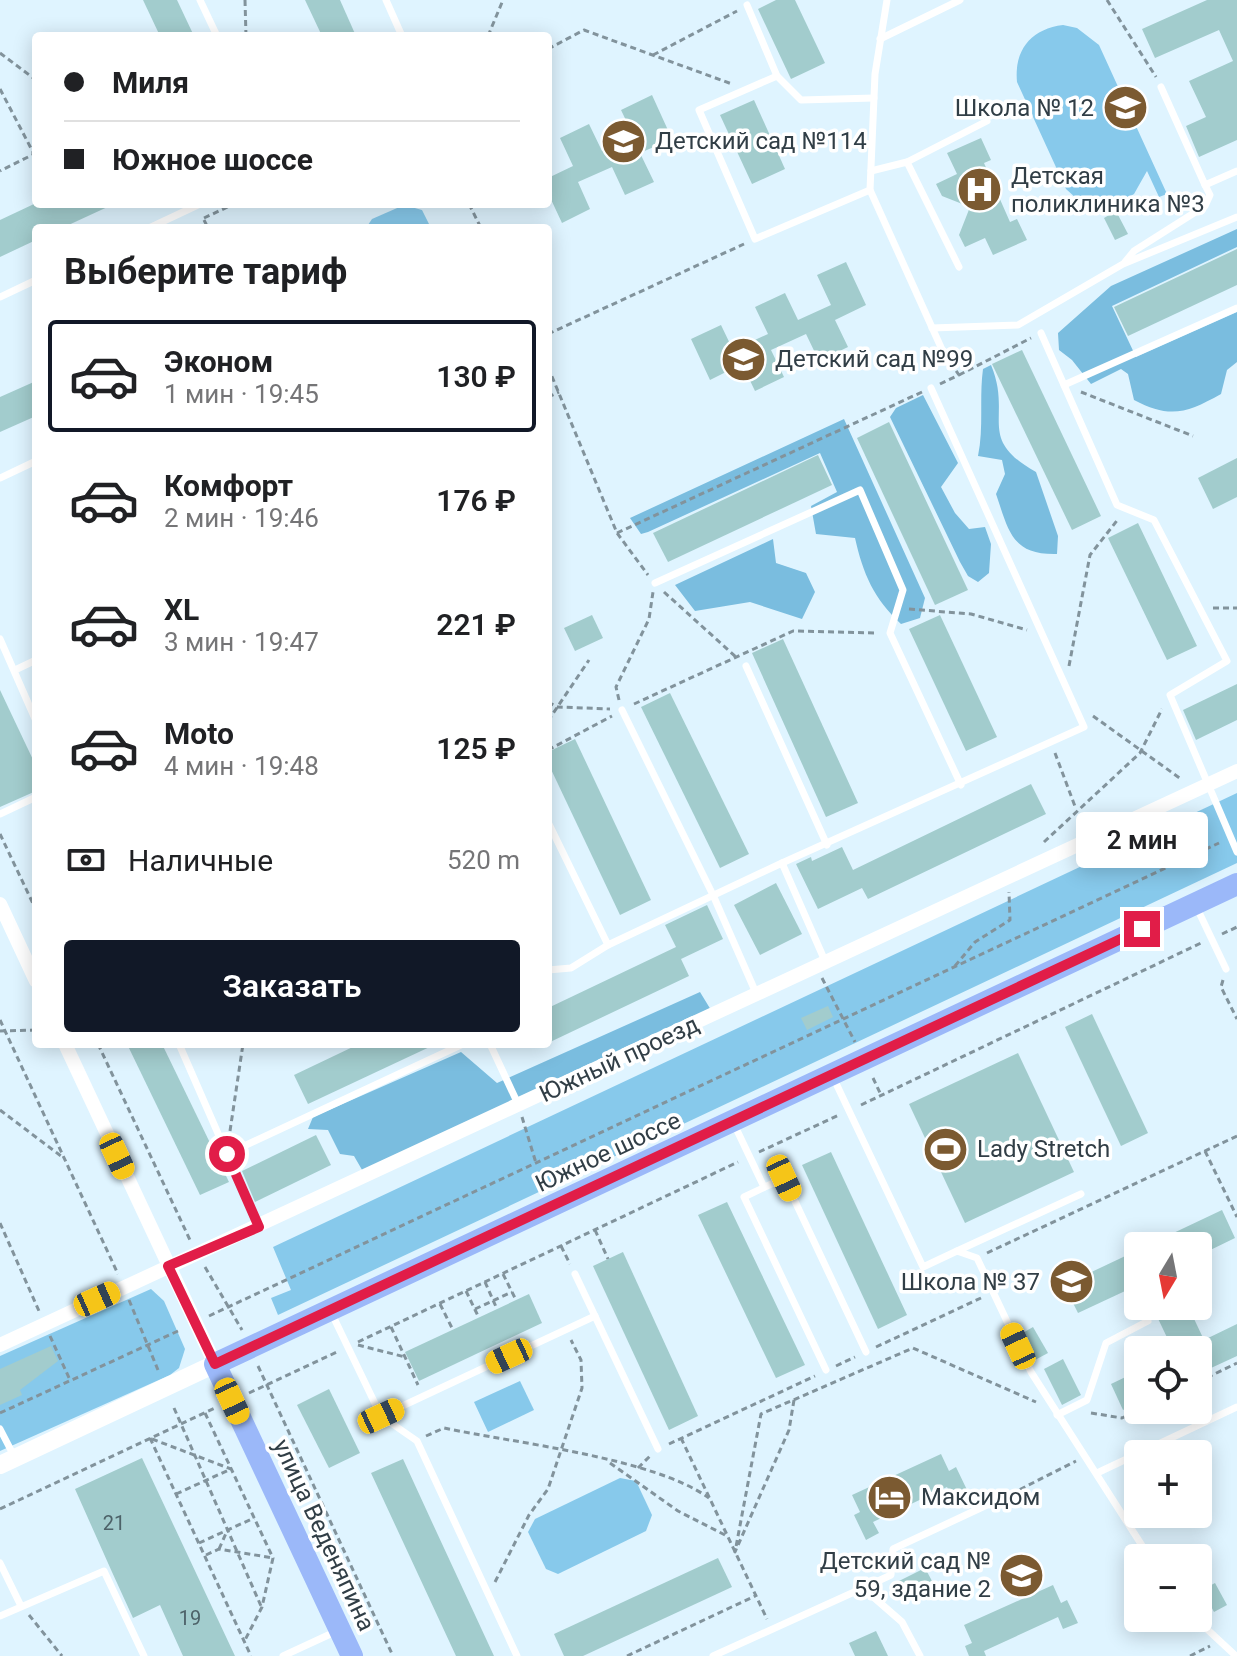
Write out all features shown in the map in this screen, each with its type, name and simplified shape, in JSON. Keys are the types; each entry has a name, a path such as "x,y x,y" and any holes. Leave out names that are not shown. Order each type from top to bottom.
{"main road":[{"name":"Южное шоссе","path":"215,1364 1237,884"},
{"name":"улица Веденяпина","path":"215,1364 352,1656"}],"street":[{"name":"Южный проезд","path":"0,1345 1237,771"},
{"path":"0,905 32,973"},
{"name":"улица Веденяпина","path":"67,1048 215,1364"},
{"name":"Южное шоссе","path":"7,1462 215,1364"}],"lane":[{"path":"200,0 215,32"},
{"path":"386,0 400,32"},
{"path":"887,0 874,98 870,190 944,354"},
{"path":"880,39 960,0"},
{"path":"747,5 777,76 801,100 874,98"},
{"path":"777,76 699,110 755,239 870,190"},
{"path":"1123,264 1134,251 1205,206 1210,195 1161,87"},
{"path":"871,171 907,162 987,121"},
{"path":"907,162 959,267"},
{"path":"1205,185 1237,171"},
{"path":"158,224 192,208"},
{"path":"932,328 1018,325 1123,264 1237,217"},
{"path":"0,297 32,282"},
{"path":"1064,385 1237,308"},
{"path":"1041,333 1117,505 1154,520 1227,661 1170,695 1203,787 1237,852"},
{"path":"552,970 571,968 608,945 713,895 1084,727 931,388"},
{"path":"0,478 32,463"},
{"path":"655,583 860,490 903,590 890,633 961,785"},
{"path":"0,639 32,711"},
{"path":"15,670 32,662"},
{"path":"746,666 827,845"},
{"path":"622,710 713,895 757,995"},
{"path":"0,814 32,799"},
{"path":"552,830 608,945"},
{"path":"782,863 821,965"},
{"path":"1195,904 1226,969"},
{"path":"181,1048 259,1227"},
{"path":"227,1154 454,1048"},
{"path":"492,1048 519,1106"},
{"path":"832,1075 923,1267 1081,1194"},
{"path":"733,1122 764,1187"},
{"path":"826,1370 744,1197 784,1178 866,1352"},
{"path":"957,1251 977,1258 1031,1372 1141,1544"},
{"path":"575,1274 658,1449"},
{"path":"330,1310 381,1416 417,1441 517,1656"},
{"path":"381,1416 595,1316"},
{"path":"1056,1413 1087,1400 1106,1343 1148,1321"},
{"path":"1097,1473 1237,1407"},
{"path":"0,1429 7,1462"},
{"path":"713,1656 891,1575 893,1549 1002,1498"},
{"path":"0,1563 21,1606"},
{"path":"0,1616 104,1571 144,1656"},
{"path":"863,1588 902,1622 920,1656"},
{"path":"283,1656 339,1630"},
{"path":"1211,1632 1236,1656"}],"path":[{"path":"245,0 246,32"},
{"path":"490,32 503,0"},
{"path":"1107,0 1161,87"},
{"path":"653,55 747,5"},
{"path":"552,47 584,30 747,89"},
{"path":"0,53 32,77"},
{"path":"0,89 32,148"},
{"path":"0,171 32,155"},
{"path":"204,218 225,208"},
{"path":"552,332 755,239"},
{"path":"617,533 959,375 1041,333"},
{"path":"944,354 959,375"},
{"path":"552,376 617,533 655,583 746,666"},
{"path":"1064,385 1193,436"},
{"path":"552,395 559,392"},
{"path":"1065,686 1090,555 1126,508"},
{"path":"622,710 616,687 649,619 655,583"},
{"path":"898,608 971,614 1042,635"},
{"path":"1199,608 1237,608"},
{"path":"552,748 622,710 793,631 890,633"},
{"path":"552,715 589,660"},
{"path":"1038,849 1076,809 1140,753 1170,695"},
{"path":"552,704 622,710"},
{"path":"1074,706 1102,720 1140,753 1203,787"},
{"path":"1051,742 1076,809"},
{"path":"0,834 32,902"},
{"path":"209,1316 1231,837"},
{"path":"954,967 975,942 1010,920 1009,878"},
{"path":"821,965 843,1019 881,1095"},
{"path":"1226,969 1221,987 1237,1019"},
{"path":"0,1020 124,1287 162,1378"},
{"path":"3,1031 32,1030"},
{"path":"100,1048 196,1254 231,1306 243,1332"},
{"path":"227,1154 242,1048"},
{"path":"519,1106 536,1163"},
{"path":"0,1110 64,1158"},
{"path":"977,1258 1237,1136"},
{"path":"1205,1151 1237,1217"},
{"path":"0,1223 70,1380"},
{"path":"595,1230 608,1259"},
{"path":"561,1246 575,1274"},
{"path":"503,1274 516,1300"},
{"path":"485,1282 497,1309"},
{"path":"466,1291 479,1318"},
{"path":"475,1309 512,1292"},
{"path":"440,1304 453,1330"},
{"path":"391,1327 423,1396"},
{"path":"489,1595 529,1515 548,1489 582,1388 581,1360 566,1329"},
{"path":"0,1413 178,1331"},
{"path":"355,1344 405,1357"},
{"path":"735,1552 761,1414 913,1348 1056,1413"},
{"path":"1212,1375 1237,1363"},
{"path":"258,1365 393,1656"},
{"path":"735,1552 789,1430 794,1400"},
{"path":"1077,1405 1107,1417 1124,1417"},
{"path":"174,1408 262,1607"},
{"path":"0,1509 215,1408"},
{"path":"205,1413 273,1558 262,1607 244,1642"},
{"path":"417,1441 444,1428 638,1468 688,1483 709,1498"},
{"path":"150,1438 231,1469"},
{"path":"150,1438 251,1656"},
{"path":"681,1438 771,1630"},
{"path":"638,1468 658,1449"},
{"path":"1002,1498 1083,1457"},
{"path":"607,1461 678,1511 711,1525 728,1537"},
{"path":"176,1494 231,1469"},
{"path":"198,1543 254,1518"},
{"path":"219,1549 228,1530"},
{"path":"205,1555 219,1549 273,1558"},
{"path":"627,1656 755,1596"},
{"path":"21,1606 62,1656"},
{"path":"1190,1656 1220,1640"}],"shaded area":[{"path":"1063,25 1077,28 1099,45 1167,194 1159,197 1147,171 1134,194 1121,202 1091,205 1077,199 1066,189 1017,82 1018,60 1027,43 1042,31"},
{"path":"397,208 415,208 422,210 429,224 369,224 372,219"},
{"path":"1237,229 1237,247 1112,306 1136,357 1237,312 1237,362 1227,370 1221,394 1188,409 1158,410 1134,400 1128,374 1121,369 1091,384 1072,360 1059,350 1058,333 1111,286"},
{"path":"991,365 997,383 1001,437 1017,460 1036,472 1058,536 1057,554 1030,550 1014,539 996,494 1005,474 1002,460 978,456 983,369"},
{"path":"923,395 958,463 941,487 955,513 969,529 985,527 991,544 989,573 978,582 968,576 960,562 890,417 896,408"},
{"path":"844,419 925,598 920,618 901,624 884,605 866,574 855,538 816,534 811,506 837,492 820,453 648,532 641,534 630,518"},
{"path":"773,539 776,563 806,573 815,592 802,619 750,602 695,611 675,585"},
{"path":"1237,793 1237,863 278,1315 271,1298 291,1290 273,1247"},
{"path":"700,992 714,1015 365,1175 354,1156 340,1154 328,1130 308,1129 313,1117 461,1052 497,1083"},
{"path":"151,1289 164,1301 185,1349 179,1368 170,1375 0,1451 0,1356"},
{"path":"520,1381 534,1410 488,1432 474,1402"},
{"path":"620,1478 636,1481 652,1515 646,1531 558,1574 546,1569 528,1532 535,1519"}],"building":[{"path":"143,0 177,0 192,32 158,32"},
{"path":"305,0 340,0 354,32 320,32"},
{"path":"776,0 795,0 825,63 791,79 758,9"},
{"path":"1207,0 1237,0 1237,140 1199,157 1186,126 1206,117 1189,81 1233,61 1219,30 1155,58 1142,29"},
{"path":"652,95 672,139 640,153 654,182 625,195 612,167 578,182 590,209 562,223 552,202 552,176 573,166 560,138 589,124 602,151 634,137 621,110"},
{"path":"754,100 785,169 752,184 720,115"},
{"name":"Детская поликлиника №3","path":"981,138 991,160 984,163 1010,222 1017,219 1027,240 993,255 985,238 965,247 959,235 970,207 942,196 936,184 957,174 947,153"},
{"path":"32,205 32,208 105,208 71,224 32,224 32,242 0,257 0,220"},
{"path":"1116,211 1128,234 1115,240 1104,218"},
{"path":"1237,249 1237,285 1128,336 1114,307"},
{"path":"846,262 866,305 835,320 848,347 819,361 806,334 771,350 784,377 755,391 742,364 710,380 691,339 721,325 733,350 768,334 755,307 785,293 798,320 831,305 817,275"},
{"path":"1022,350 1101,516 1072,530 992,364"},
{"path":"32,383 32,418 0,432 0,397"},
{"path":"889,422 968,590 935,605 857,438"},
{"path":"818,455 832,485 668,562 653,533"},
{"path":"1237,458 1237,497 1213,509 1198,478"},
{"path":"1138,523 1197,646 1167,660 1108,538"},
{"path":"592,615 603,638 575,651 564,628"},
{"path":"940,615 997,737 966,751 909,629"},
{"path":"783,639 858,803 826,817 752,653"},
{"path":"1237,684 1237,720 1196,740 1183,710"},
{"path":"0,690 32,758 32,793 0,807"},
{"path":"670,693 749,854 720,868 641,707"},
{"path":"575,739 651,900 620,915 552,771 552,750"},
{"path":"1031,784 1046,814 868,899 862,888 818,909 796,864 811,857 812,861 842,847 853,870"},
{"path":"776,883 802,934 760,955 734,905"},
{"path":"707,905 723,939 681,959 689,976 552,1041 552,1006 676,947 665,925"},
{"path":"828,1006 833,1017 807,1030 801,1018"},
{"path":"1092,1014 1148,1133 1121,1146 1065,1027"},
{"path":"129,1048 164,1048 229,1182 200,1195"},
{"path":"351,1048 427,1048 308,1104 294,1075"},
{"path":"1018,1053 1074,1172 965,1223 909,1104"},
{"path":"316,1135 331,1165 255,1202 242,1171"},
{"path":"831,1152 907,1315 878,1329 802,1165"},
{"path":"727,1202 805,1365 776,1378 698,1215"},
{"path":"1222,1210 1235,1238 1212,1249 1212,1232 1176,1232"},
{"path":"623,1252 698,1416 669,1430 593,1266"},
{"path":"1124,1257 1124,1292 1078,1313 1064,1285"},
{"path":"529,1294 542,1323 419,1381 405,1352"},
{"path":"1159,1320 1195,1320 1202,1336 1166,1336"},
{"path":"1237,1324 1237,1356 1212,1368 1212,1336"},
{"path":"1033,1327 1048,1353 1035,1360 1021,1334"},
{"path":"51,1346 58,1361 20,1390 22,1395 0,1405 0,1369"},
{"path":"1063,1359 1081,1395 1062,1405 1044,1369"},
{"path":"1124,1378 1124,1410 1123,1410 1111,1384"},
{"path":"329,1389 360,1453 329,1468 297,1405"},
{"name":"Максидом","path":"941,1454 949,1471 956,1467 968,1492 953,1499 947,1487 873,1522 879,1533 866,1540 854,1515 860,1512 852,1495"},
{"path":"142,1458 235,1656 183,1656 160,1605 133,1618 75,1489"},
{"path":"403,1459 494,1656 456,1656 371,1473"},
{"path":"718,1558 732,1587 583,1656 564,1656 554,1634"},
{"path":"925,1568 932,1581 900,1597 893,1584"},
{"path":"1215,1583 1227,1605 1214,1612 1212,1608 1212,1585"},
{"path":"1053,1585 1061,1603 1067,1600 1078,1623 1063,1629 1058,1617 984,1651 986,1656 969,1656 965,1646 972,1643 964,1625"},
{"path":"876,1631 888,1656 855,1656 849,1643"}],"place":[{"name":"Школа № 12","path":"1125,108"},
{"name":"Детский сад №114","path":"624,141"},
{"name":"Детская поликлиника №3","path":"980,190"},
{"name":"Детский сад №99","path":"744,359"},
{"name":"Lady Stretch","path":"946,1149"},
{"name":"Школа № 37","path":"1071,1282"},
{"name":"Максидом","path":"890,1497"},
{"name":"Детский сад № 59, здание 2","path":"1022,1575"}],"route":[{"path":"227,1154 259,1227 168,1266 215,1364 1142,929"}]}
